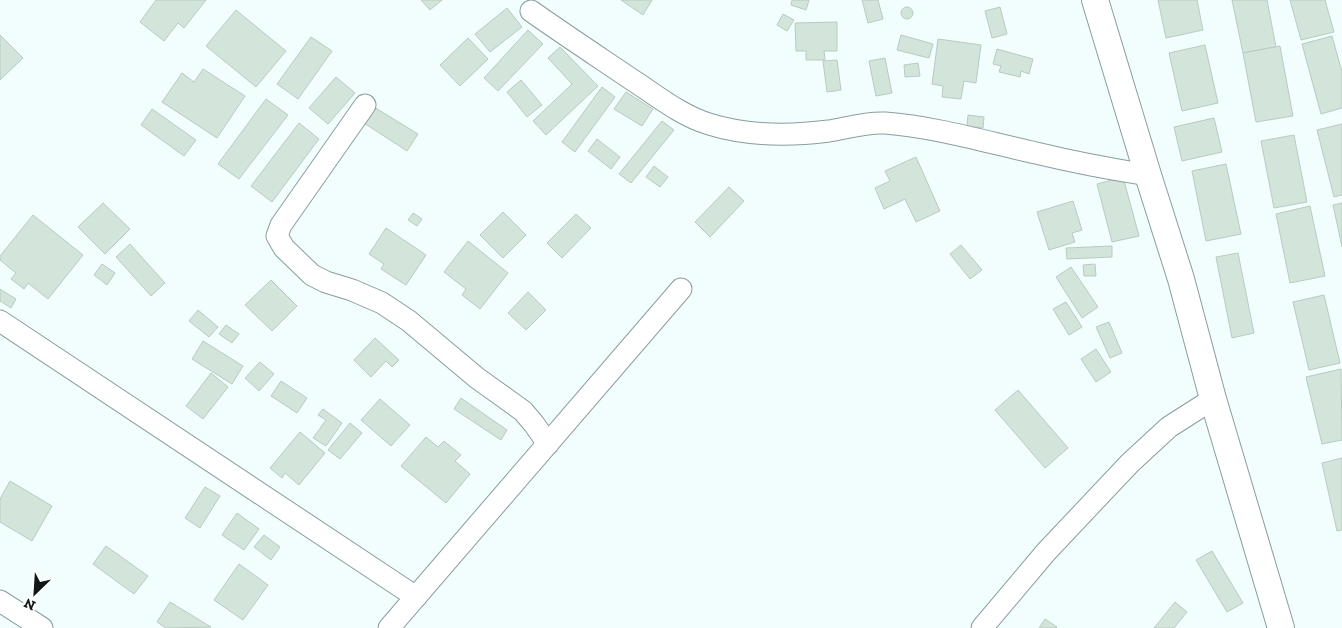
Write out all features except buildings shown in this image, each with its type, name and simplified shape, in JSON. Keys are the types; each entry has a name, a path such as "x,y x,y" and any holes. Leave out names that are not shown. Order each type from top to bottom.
{"street":[{"path":"1095,0 1181,280 1213,399 1281,628"},
{"path":"531,11 657,96 681,111 709,124 732,130 789,134 883,123 943,131 1085,164 1148,175"},
{"path":"365,105 281,225 277,236 284,248 312,275 382,303 409,321 477,378 523,411 548,444"},
{"path":"389,628 682,289"},
{"path":"0,321 416,597"},
{"path":"982,628 1046,552 1130,463 1169,427 1213,399"},
{"path":"0,601 42,628"}]}
